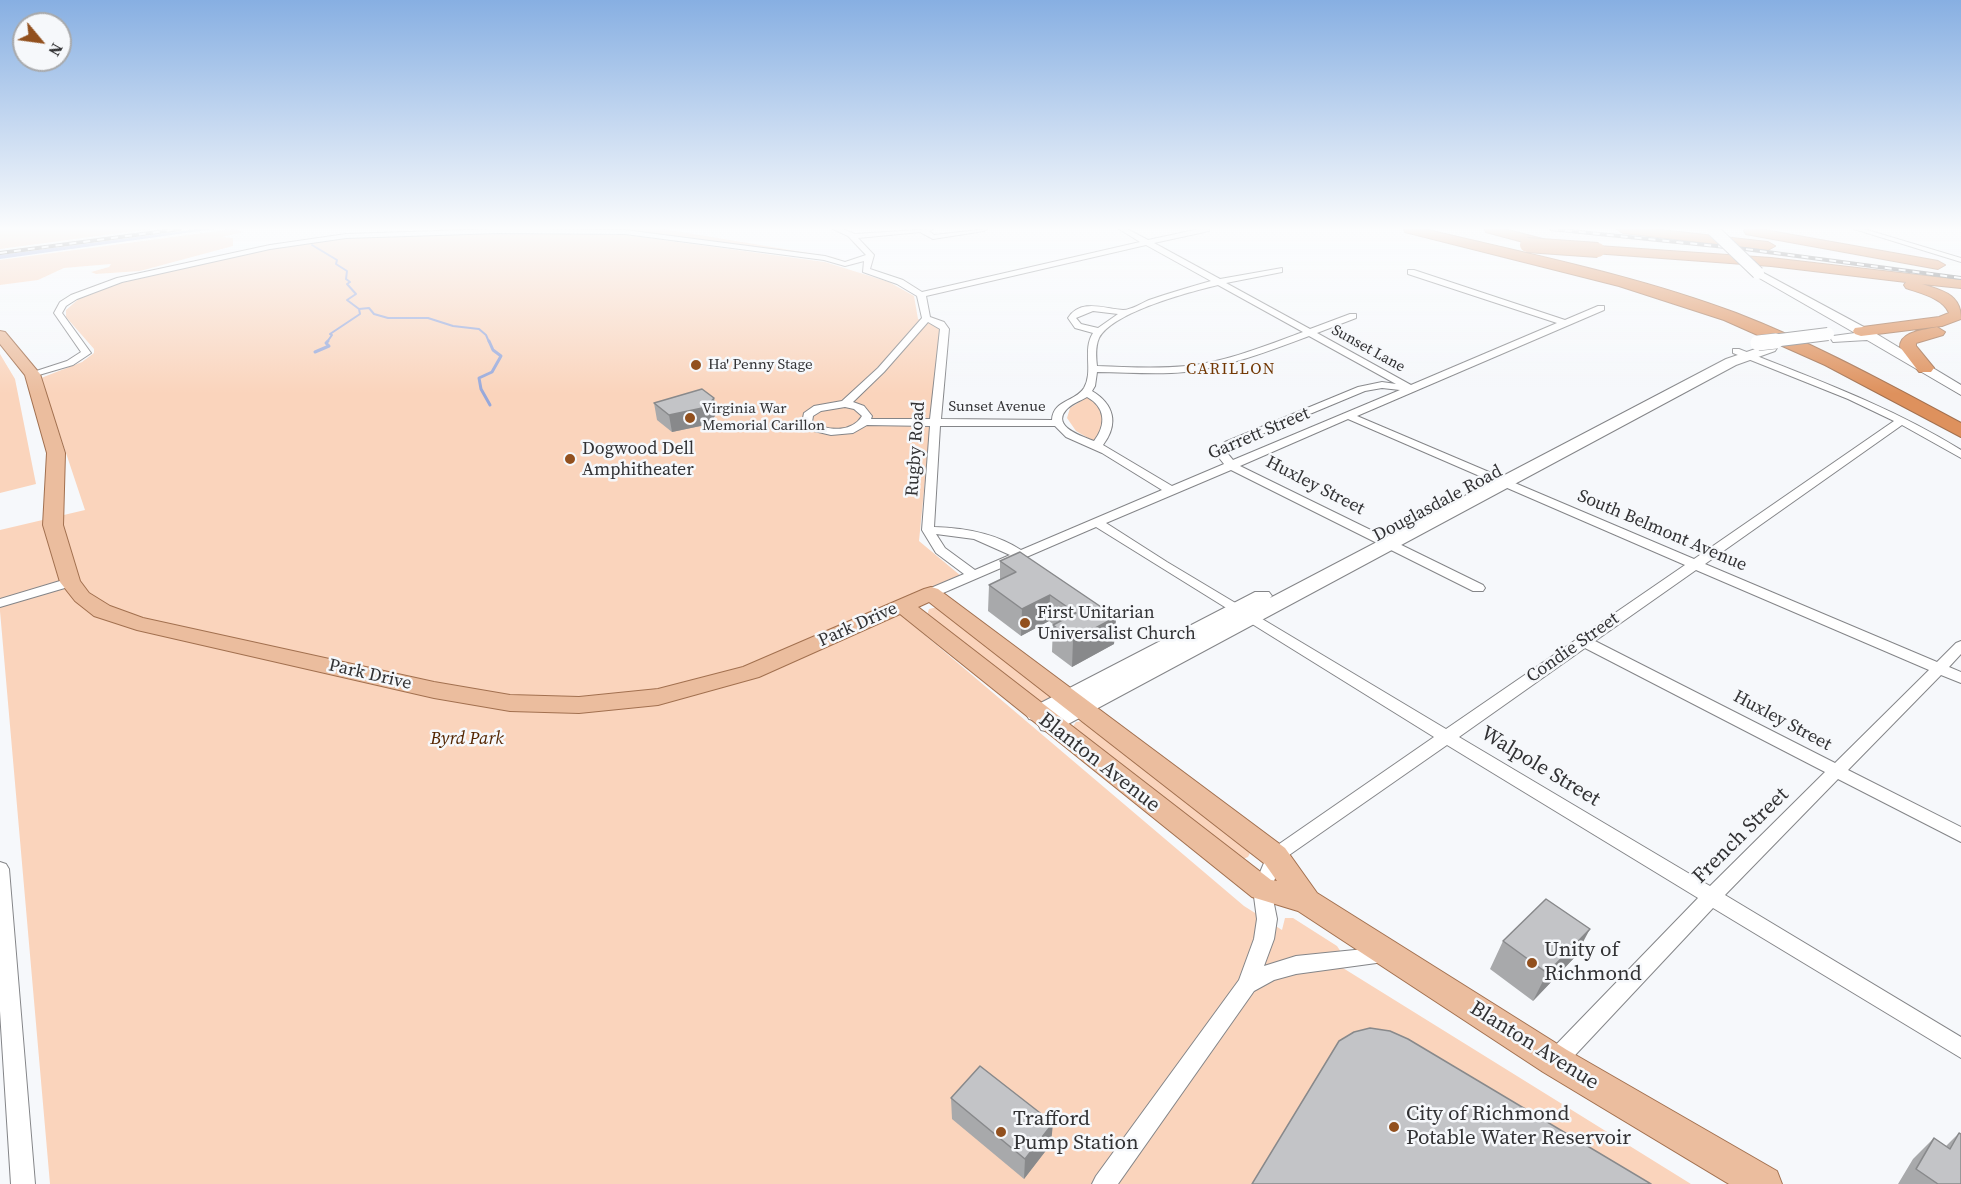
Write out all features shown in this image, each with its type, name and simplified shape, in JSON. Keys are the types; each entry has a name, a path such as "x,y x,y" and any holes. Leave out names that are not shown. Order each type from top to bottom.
{"highway":[{"path":"1626,284 1706,308 1774,335 1961,431"},
{"path":"1671,284 1713,299 1852,362 1961,418"},
{"path":"1860,334 1942,321 1952,319 1957,315 1958,311 1955,307 1940,297 1908,284"},
{"path":"1860,334 1956,327"},
{"path":"1925,368 1908,347 1908,342 1919,336 1956,327"}],"main road":[{"name":"Park Drive","path":"0,335 32,374 56,453 52,525 70,582 82,597 102,610 137,623 434,690 510,703 579,705 658,697 751,672 931,593"},
{"name":"Blanton Avenue","path":"931,593 1275,856 1307,901"},
{"name":"Blanton Avenue","path":"902,605 1043,719 1262,890 1307,901 1555,1061 1764,1184"}],"street":[{"path":"32,374 70,363 86,353 58,313 63,304 74,297 108,284"},
{"path":"904,284 921,295 967,284"},
{"path":"1096,446 1106,435 1109,422 1105,408 1092,395 1086,393 1091,380 1092,346 1098,332 1125,313 1162,298 1214,284"},
{"name":"Sunset Lane","path":"1226,284 1411,388"},
{"path":"1448,284 1565,323"},
{"path":"1777,284 1942,384 1959,389"},
{"path":"845,404 881,370 926,318 921,295"},
{"path":"1098,332 1078,326 1072,318 1089,308 1125,313"},
{"name":"Garrett Street","path":"931,593 1601,308"},
{"path":"1092,369 1199,367 1231,359 1353,316"},
{"name":"Rugby Road","path":"926,318 941,324 945,329 928,530"},
{"path":"1860,334 1925,368 1959,389"},
{"name":"Douglasdale Road","path":"1043,719 1741,353 1764,346 1860,334"},
{"path":"1741,353 1852,398 1901,421 1961,455"},
{"path":"1232,466 1222,454 1223,449 1243,438 1362,389 1382,385 1411,388"},
{"name":"Sunset Avenue","path":"1058,419 1065,405 1086,393"},
{"path":"845,404 862,409 866,419 854,429 836,432 818,430 807,423 808,415 818,408 845,404"},
{"name":"South Belmont Avenue","path":"1349,416 1961,678"},
{"name":"Sunset Avenue","path":"866,419 1058,419"},
{"name":"Sunset Avenue","path":"1058,419 1069,434 1096,446 1171,492"},
{"name":"Condie Street","path":"1275,856 1901,421"},
{"name":"Huxley Street","path":"1232,466 1478,588"},
{"name":"Walpole Street","path":"1096,523 1961,1048"},
{"path":"974,575 940,551 930,538 928,530 964,531 986,537 1021,555"},
{"path":"0,603 70,582"},
{"name":"Huxley Street","path":"1584,640 1961,835"},
{"name":"French Street","path":"1555,1061 1711,897 1961,646"},
{"path":"1104,1184 1247,985 1264,939 1267,919 1262,890 1275,856"},
{"path":"0,869 23,1184"},
{"path":"1247,985 1269,973 1296,966 1389,954"}],"green space":[{"name":"Byrd Park","path":"893,284 914,296 918,319 932,323 940,329 919,541 961,576 893,608 1244,906 1282,930 1285,918 1293,918 1337,946 1341,952 1322,955 1691,1184 50,1184 0,611 0,530 85,510 41,378 82,362 94,353 94,349 66,317 66,310 82,296 108,286"},
{"path":"0,354 15,379 36,484 0,493"},
{"path":"1089,396 1101,408 1106,423 1095,442 1076,431 1067,418 1070,408"},
{"path":"938,607 1052,697 1041,703 927,615 929,609"},
{"path":"1084,721 1251,851 1248,857 1243,859 1072,728 1076,722"}],"building":[{"path":"702,389 714,398 707,407 669,415 654,403"},
{"path":"1020,552 1116,617 1073,640 1053,625 1076,613 1050,595 1022,609 989,585 1016,572 1000,561"},
{"path":"1546,899 1590,929 1547,973 1503,941"},
{"name":"City of Richmond Potable Water Reservoir","path":"1370,1028 1390,1031 1408,1039 1651,1184 1252,1184 1339,1041 1354,1032"},
{"path":"980,1066 1053,1123 1025,1159 951,1098"},
{"path":"1959,1133 1961,1134 1961,1184 1938,1184 1916,1169 1934,1138 1950,1149"}],"waterway":[{"path":"347,284 356,294 347,300 359,309"},
{"path":"359,309 369,308 374,314 388,318 428,318 453,326 479,329 486,335 489,342"},
{"path":"327,342 332,335 330,334 360,314 359,309"},
{"path":"489,341 493,350 501,356 492,372 479,378 481,389 490,405"},
{"path":"315,352 329,346 327,342"}],"place":[{"name":"Ha' Penny Stage","path":"696,365"},
{"name":"Virginia War Memorial Carillon","path":"690,418"},
{"name":"Dogwood Dell Amphitheater","path":"570,459"},
{"name":"First Unitarian Universalist Church","path":"1025,623"},
{"name":"Unity of Richmond","path":"1532,963"},
{"name":"City of Richmond Potable Water Reservoir","path":"1394,1127"},
{"name":"Trafford Pump Station","path":"1001,1132"}],"district":[{"name":"CARILLON","path":"1231,370"}]}
